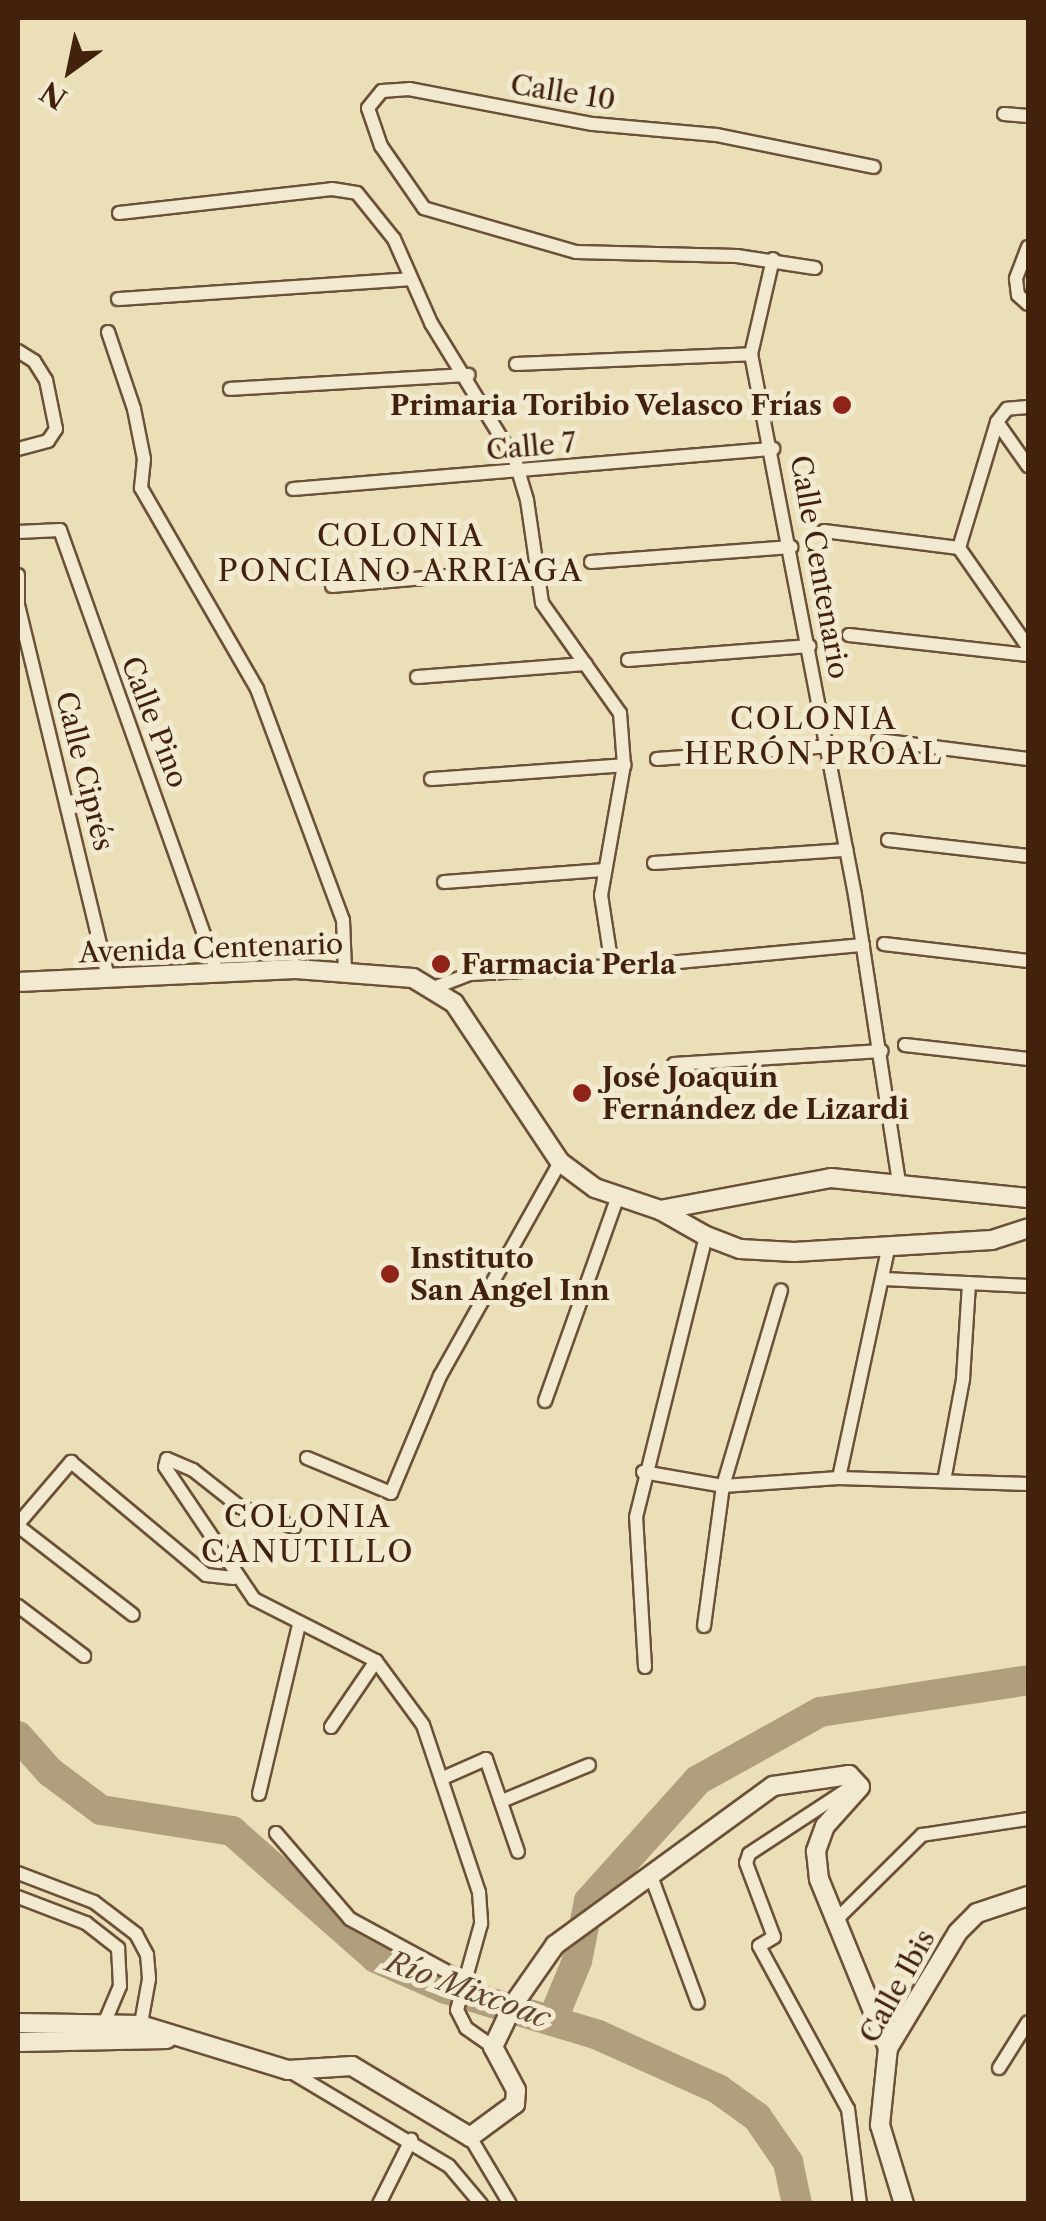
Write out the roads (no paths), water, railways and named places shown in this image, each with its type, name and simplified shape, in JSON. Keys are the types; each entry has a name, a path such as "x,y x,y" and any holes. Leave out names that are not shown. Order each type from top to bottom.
{"street":[{"name":"Calle 10","path":"773,260 576,252 424,208 368,119 382,91 409,89 594,124 717,135 874,167"},
{"path":"1004,114 1028,116"},
{"path":"119,213 332,189 357,193 394,239 410,279 468,375 520,473 540,568 542,603 620,712 624,765 603,870 612,966 470,974 434,988 467,1021 560,1162 618,1200 660,1210 706,1236 762,1252 888,1249 992,1240 1028,1228"},
{"path":"1028,247 1016,278 1018,295 1028,304"},
{"path":"773,260 815,268"},
{"name":"Calle Centenario","path":"773,260 751,354 773,450 847,850 882,1051 899,1181"},
{"path":"118,299 410,279"},
{"path":"108,332 134,409 144,460 141,488 256,689 343,920 341,969"},
{"path":"18,351 34,360 46,380 56,429 41,444 18,449"},
{"path":"516,364 751,354"},
{"path":"230,389 468,375"},
{"path":"959,548 997,422 1007,409 1028,407"},
{"path":"997,422 1028,466"},
{"name":"Calle 7","path":"293,488 773,450"},
{"name":"Calle Pino","path":"18,532 60,530 217,972"},
{"path":"824,530 959,548 1028,647"},
{"path":"592,562 790,546"},
{"path":"332,586 540,568"},
{"name":"Calle Ciprés","path":"18,575 18,604 108,978"},
{"path":"849,634 1028,656"},
{"path":"628,660 809,646"},
{"path":"416,677 586,664"},
{"path":"878,740 1028,758"},
{"path":"656,760 828,746"},
{"path":"431,780 624,765"},
{"path":"888,840 1028,856"},
{"path":"654,862 847,850"},
{"path":"444,882 603,870"},
{"path":"884,944 1028,961"},
{"path":"646,965 863,945"},
{"name":"Avenida Centenario","path":"18,982 341,969 434,988"},
{"path":"905,1045 1028,1059"},
{"path":"674,1064 882,1051"},
{"path":"306,1458 392,1493 440,1376 560,1162"},
{"path":"660,1210 812,1180 899,1181 1028,1198"},
{"path":"545,1401 618,1200"},
{"path":"645,1667 636,1517 643,1472 706,1236"},
{"path":"839,1478 885,1280 888,1249"},
{"path":"885,1280 1028,1286"},
{"path":"944,1481 962,1379 970,1283"},
{"path":"704,1626 723,1486 781,1290"},
{"path":"294,1527 240,1507 194,1470 167,1459 165,1467 186,1491 234,1578 265,1607 376,1660 423,1725 480,1892 480,1924 457,2010 466,2028 493,2046 516,2090 515,2104 470,2137"},
{"path":"133,1615 18,1525 71,1462 212,1578 234,1578"},
{"path":"643,1472 723,1486 839,1478 1028,1482"},
{"path":"18,1606 84,1656"},
{"path":"260,1794 299,1624"},
{"path":"331,1727 376,1660"},
{"path":"444,1778 486,1759 518,1852"},
{"path":"502,1800 590,1765"},
{"path":"493,2046 512,2005 555,1945 579,1924 773,1786 824,1775 850,1775 858,1783"},
{"path":"858,1783 857,1794 825,1826 816,1850 836,1920 888,2048"},
{"path":"858,1783 749,1854 746,1863 774,1937 759,1946 848,2109 860,2204"},
{"path":"836,1920 922,1835 1028,1818"},
{"path":"276,1833 350,1919 464,1981"},
{"path":"18,1873 94,1902 136,1934 148,1955 149,1979 139,2033"},
{"path":"651,1876 698,2003"},
{"name":"Calle Ibis","path":"904,2204 880,2125 888,2048 958,1932 977,1913 1028,1896"},
{"path":"18,1897 86,1923 118,1948 120,1986 96,2042"},
{"path":"18,2024 105,2022 288,2070 450,2166 481,2204"},
{"path":"999,2068 1028,2022"},
{"path":"18,2042 96,2042 139,2033"},
{"path":"288,2070 352,2066 470,2137 510,2204"},
{"path":"380,2204 411,2140"}],"waterway":[{"path":"552,2021 577,1961 589,1901 698,1780 820,1712 1028,1680"},
{"name":"Río Mixcoac","path":"18,1736 50,1772 101,1810 232,1831 376,1958 446,1989 598,2035 718,2089 757,2117 788,2162 797,2204"}],"place":[{"name":"Primaria Toribio Velasco Frías","path":"842,405"},
{"name":"Farmacia Perla","path":"441,964"},
{"name":"José Joaquín Fernández de Lizardi","path":"582,1093"},
{"name":"Instituto San Angel Inn","path":"390,1274"}],"district":[{"name":"COLONIA PONCIANO ARRIAGA","path":"401,553"},
{"name":"COLONIA HERÓN PROAL","path":"814,736"},
{"name":"COLONIA CANUTILLO","path":"308,1534"}]}
